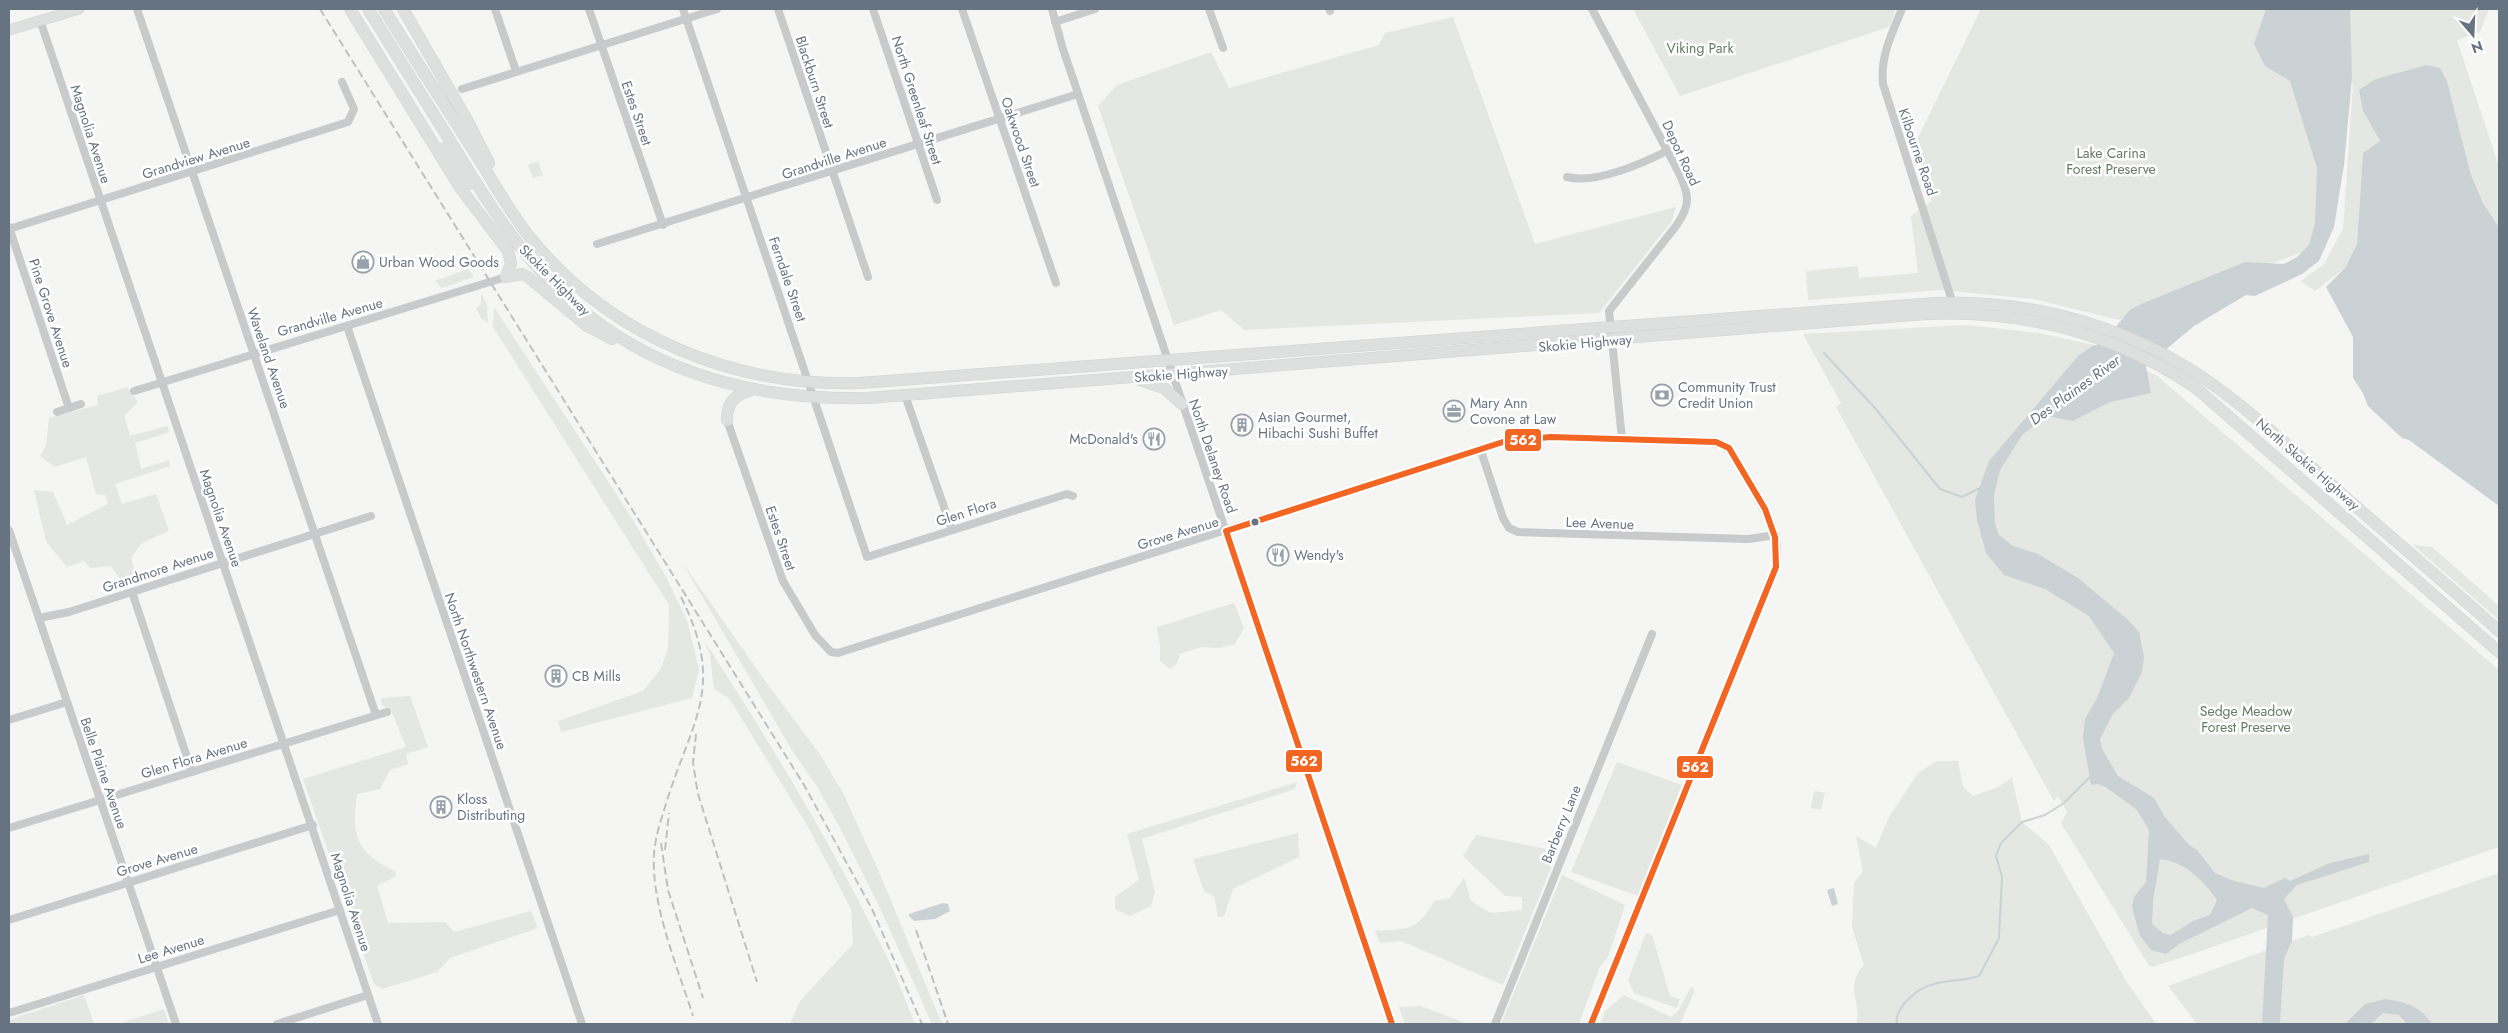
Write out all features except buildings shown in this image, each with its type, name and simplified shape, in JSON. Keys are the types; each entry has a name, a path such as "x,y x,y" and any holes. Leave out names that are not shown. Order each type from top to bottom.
{"highway":[{"path":"350,9 460,188 508,252 512,263 506,277"},
{"name":"Skokie Highway","path":"368,9 489,202 527,255 582,310 616,334 662,360 720,382 751,390 814,398 905,396 1613,340 1954,308"},
{"path":"403,9 467,120 518,221"},
{"name":"Skokie Highway","path":"386,13 518,221 549,259 591,298 644,332 682,351 721,366 762,376 810,383 898,381 1611,327 1954,308 2094,330 2161,366"},
{"path":"388,69 492,218 527,255"},
{"path":"506,277 522,274 528,277 588,326 609,338 662,360"},
{"name":"North Skokie Highway","path":"2094,330 2171,358 2219,389 2265,426 2499,631"},
{"name":"North Skokie Highway","path":"2161,366 2204,394 2499,652"},
{"path":"1134,378 1164,388 1182,404"},
{"path":"727,420 731,400 751,390"}],"main road":[{"path":"9,30 79,9"}],"street":[{"name":"Waveland Avenue","path":"137,9 376,715"},
{"path":"495,9 516,71"},
{"name":"Estes Street","path":"589,9 662,225"},
{"name":"Ferndale Street","path":"683,9 867,557"},
{"path":"462,89 717,9"},
{"name":"Blackburn Street","path":"778,9 868,277"},
{"name":"North Greenleaf Street","path":"873,9 937,200"},
{"name":"Oakwood Street","path":"962,9 1056,283"},
{"name":"North Delaney Road","path":"1052,9 1078,94 1172,375 1392,1024"},
{"path":"1055,22 1095,9"},
{"path":"1209,9 1223,48"},
{"name":"Depot Road","path":"1592,9 1685,186 1686,207 1676,226 1609,311 1622,439"},
{"name":"Kilbourne Road","path":"1902,9 1885,54 1882,70 1883,84 1954,308"},
{"name":"Magnolia Avenue","path":"40,20 378,1024"},
{"name":"Grandview Avenue","path":"9,228 348,122 354,109 342,82"},
{"name":"Grandville Avenue","path":"597,244 1078,94"},
{"path":"1567,177 1579,179 1595,177 1651,160 1667,152"},
{"name":"Pine Grove Avenue","path":"9,228 69,408"},
{"name":"Grandville Avenue","path":"134,391 254,352 347,326 506,277"},
{"name":"North Northwestern Avenue","path":"347,326 581,1024"},
{"path":"905,396 952,530"},
{"path":"57,412 81,404"},
{"name":"Estes Street","path":"727,420 783,581 815,635 831,652"},
{"name":"Grove Avenue","path":"831,652 838,652 1226,531 1503,442 1536,438 1622,439 1705,441 1723,445 1734,455 1776,535"},
{"name":"Lee Avenue","path":"1480,448 1503,518 1509,528 1518,532 1714,539 1760,539 1776,535"},
{"name":"Glen Flora","path":"867,557 1066,494 1072,496"},
{"name":"Grandmore Avenue","path":"39,618 69,612 371,516"},
{"name":"Belle Plaine Avenue","path":"9,530 176,1024"},
{"path":"1591,1024 1776,567 1776,535"},
{"path":"132,592 192,772"},
{"name":"Barberry Lane","path":"1495,1024 1652,634"},
{"path":"9,720 67,702"},
{"name":"Glen Flora Avenue","path":"9,828 387,712"},
{"name":"Grove Avenue","path":"9,920 312,825"},
{"name":"Lee Avenue","path":"9,1013 340,910"},
{"path":"277,1024 368,995"}],"green space":[{"name":"Viking Park","path":"1633,9 1896,9 1889,27 1680,96"},
{"name":"Lake Carina Forest Preserve","path":"1981,9 2489,9 2480,32 2457,40 2499,167 2499,227 2483,203 2471,175 2447,81 2440,68 2427,65 2363,111 2380,141 2363,154 2357,244 2345,268 2315,291 2301,281 2324,264 2343,229 2353,83 2337,91 2326,243 2119,320 2033,299 1940,290 1808,300 1806,271 1858,266 1859,278 1918,273 1911,216 1932,201 1914,146"},
{"path":"1453,17 1535,244 1676,207 1672,221 1599,313 1244,330 1221,310 1174,325 1098,106 1117,85 1211,52 1229,88 1379,45 1385,33"},
{"path":"538,161 543,175 533,178 528,165"},
{"path":"468,269 474,277 442,288 435,281"},
{"path":"481,293 487,305 488,323 481,318 476,308 481,305"},
{"path":"494,307 630,515 666,577 688,623 699,670 692,698 561,732 558,721 643,691 661,669 668,648 669,605 493,327"},
{"name":"Sedge Meadow Forest Preserve","path":"1966,325 2039,333 2094,345 2090,348 2156,375 2499,670 2499,847 2195,953 2152,967 2148,964 2061,823 2067,812 2058,796 2054,801 1836,407 1841,403 1803,334"},
{"path":"127,387 138,402 124,416 130,436 167,426 170,432 135,443 141,469 169,460 170,466 115,484 122,504 156,494 169,531 142,543 131,557 136,578 122,582 111,566 90,568 84,561 67,567 46,541 34,490 53,492 67,525 108,504 105,495 96,494 86,457 55,467 40,456 46,446 49,418 98,405 97,396"},
{"path":"2413,545 2432,547 2499,606 2499,620"},
{"path":"682,562 763,678 821,756 844,795 879,872 942,1024 932,1024 882,912 838,824 816,785 793,752"},
{"path":"1234,603 1244,628 1235,644 1219,648 1201,647 1180,654 1176,665 1170,669 1160,661 1157,627"},
{"path":"705,642 776,755 843,871 888,960 915,1024 790,1024 800,1001 853,944 851,909 807,825 729,698 714,689 710,654"},
{"path":"410,696 428,747 406,754 408,764 390,770 380,789 357,794 355,808 356,831 364,849 372,857 395,871 396,876 377,886 388,923 445,922 454,932 531,911 538,928 450,958 437,972 382,989 374,984 303,779 406,747 391,710 382,705 381,698"},
{"path":"1937,761 1958,761 1963,787 1973,796 1998,787 2012,778 2022,822 2049,845 2125,979 2156,1024 1856,1024 1857,1009 1854,988 1858,973 1864,965 1852,927 1854,883 1863,872 1856,836 1876,848 1889,817 1918,773"},
{"path":"1617,762 1682,785 1638,896 1571,872"},
{"path":"1297,782 1295,789 1142,839 1155,892 1151,906 1130,916 1115,909 1115,897 1139,880 1127,834"},
{"path":"1814,791 1825,793 1821,810 1811,808"},
{"path":"1298,833 1299,857 1233,889 1224,916 1218,917 1214,896 1204,891 1193,859"},
{"path":"1476,835 1546,849 1551,868 1503,985 1401,941 1380,943 1375,931 1404,929 1417,923 1423,918 1434,901 1450,898 1464,878 1471,901 1491,913 1522,910 1522,897 1505,896 1463,856"},
{"path":"2499,873 2499,1024 2197,1024 2168,986 2309,935 2312,937"},
{"path":"1562,875 1625,905 1608,957 1600,966 1579,1024 1501,1024"},
{"path":"1646,933 1652,935 1670,996 1680,999 1677,1008 1634,993 1628,980"},
{"path":"1691,987 1695,990 1680,1024 1600,1024 1605,1011 1624,995 1671,1017 1678,1011"},
{"path":"84,995 94,1024 9,1024 9,1020"},
{"path":"1420,1006 1468,1024 1405,1024 1399,1007"},
{"path":"164,1009 169,1024 118,1024"}],"water":[{"name":"Des Plaines River","path":"2266,9 2350,9 2352,77 2344,165 2334,227 2319,261 2302,274 2255,296 2246,295 2194,326 2146,366 2151,393 2110,402 2073,421 2048,416 2023,434 2000,470 1994,495 1995,524 1999,535 2013,546 2038,554 2078,578 2127,619 2139,632 2144,657 2142,672 2129,698 2113,714 2100,739 2102,749 2118,776 2154,798 2164,816 2189,845 2197,850 2215,873 2234,881 2264,888 2285,878 2290,881 2330,863 2369,854 2369,862 2297,885 2284,899 2293,917 2292,941 2284,959 2280,1024 2262,1024 2268,915 2252,908 2179,944 2166,954 2151,950 2140,936 2132,907 2134,897 2146,882 2149,830 2137,810 2128,803 2104,786 2091,785 2083,738 2085,719 2098,696 2114,653 2089,616 2045,589 2004,575 1986,553 1977,520 1975,500 1989,461 2078,356 2094,345 2100,345 2130,310 2245,262 2284,264 2297,257 2309,245 2315,223 2317,168 2290,81 2265,66 2254,44","holes":["2160,859 2169,861 2193,873 2217,900 2210,915 2193,921 2171,935 2163,933 2152,924 2153,901"]},
{"path":"2427,65 2440,68 2447,81 2471,175 2483,203 2499,227 2499,506 2409,440 2402,438 2368,406 2363,393 2353,378 2353,337 2326,287 2345,268 2357,244 2363,153 2380,141 2363,111 2359,90 2376,79"},
{"path":"1834,888 1838,904 1832,906 1827,890"},
{"path":"943,903 948,904 950,911 935,919 914,921 909,916 909,914"},
{"path":"2385,999 2412,1006 2423,1013 2432,1024 2407,1024 2399,1015 2383,1013 2371,1024 2345,1024 2365,1004"}],"waterway":[{"path":"1824,353 1875,408 1940,489 1962,497 1980,488"},
{"path":"1897,1024 1899,1011 1903,1005 1921,989 1940,983 1979,976 1999,938 2002,877 1996,856 2001,843 2022,822 2045,815 2064,803 2090,777"}],"railway":[{"path":"320,9 804,785 872,909 922,1024"},
{"path":"681,597 695,629 702,656 703,681 694,727 675,777 658,831 655,843 654,874 661,915 693,1016"},
{"path":"696,734 693,763 698,794 757,982"},
{"path":"665,850 669,813"},
{"path":"661,843 668,890 703,998"},
{"path":"916,930 948,1024"}],"transit line":[{"name":"562","path":"1392,1024 1226,531 1503,442 1550,437 1716,442 1729,448 1765,509 1775,537 1776,567 1591,1024"}],"place":[{"name":"Urban Wood Goods","path":"363,262"},
{"name":"Community Trust Credit Union","path":"1662,395"},
{"name":"Mary Ann Covone at Law","path":"1454,411"},
{"name":"Asian Gourmet, Hibachi Sushi Buffet","path":"1242,425"},
{"name":"McDonald's","path":"1154,439"},
{"name":"Wendy's","path":"1278,555"},
{"name":"CB Mills","path":"556,676"},
{"name":"Kloss Distributing","path":"441,807"}]}
